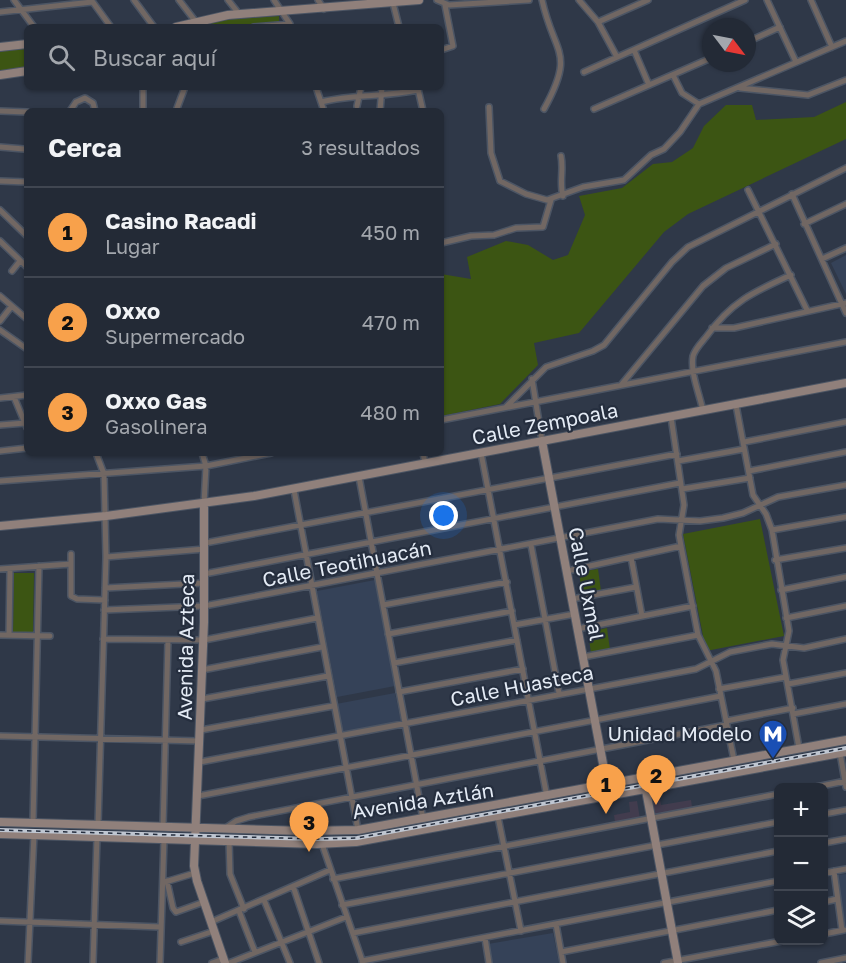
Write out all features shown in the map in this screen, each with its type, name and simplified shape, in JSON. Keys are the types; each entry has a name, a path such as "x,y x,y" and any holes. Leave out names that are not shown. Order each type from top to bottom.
{"street":[{"path":"14,0 32,24"},
{"path":"134,0 152,24"},
{"path":"179,0 196,22"},
{"path":"228,0 240,15"},
{"path":"273,0 290,24"},
{"path":"318,0 324,9"},
{"path":"188,24 240,15 419,0"},
{"path":"437,0 445,5 529,0"},
{"path":"542,0 562,59 557,85 544,109"},
{"path":"579,0 598,22 616,57"},
{"path":"598,22 648,0"},
{"path":"584,72 745,0"},
{"path":"767,0 796,62"},
{"path":"811,0 832,47"},
{"path":"0,12 92,1 109,24"},
{"path":"388,2 398,24"},
{"path":"444,49 453,46 445,5"},
{"path":"756,38 780,27"},
{"path":"489,107 491,153 500,181 526,195 551,200 583,187 627,178 651,155 664,149 680,132 699,104 846,41"},
{"path":"0,47 24,44"},
{"path":"634,50 649,85"},
{"path":"594,109 702,62"},
{"path":"0,83 2,74 24,71"},
{"path":"673,75 682,93 699,104"},
{"path":"739,88 808,95 846,80"},
{"path":"143,90 143,108"},
{"path":"177,108 183,90"},
{"path":"317,90 323,108"},
{"path":"357,106 360,90"},
{"path":"380,108 382,90"},
{"path":"321,102 359,96 381,97 413,90"},
{"path":"418,90 422,108"},
{"path":"72,108 76,102 85,98 93,103 94,108"},
{"path":"0,111 24,112"},
{"path":"0,147 24,149"},
{"path":"561,156 564,169 560,184 563,196"},
{"path":"506,407 552,363 593,351 604,345 682,251 702,238 846,168"},
{"path":"0,181 24,182"},
{"path":"748,190 760,210 807,310"},
{"path":"792,194 804,224 845,303 846,313"},
{"path":"444,242 471,236 494,235 516,228 543,227 551,200"},
{"path":"804,224 846,204"},
{"path":"0,210 24,233"},
{"path":"0,241 24,264"},
{"path":"621,385 703,286 726,268 776,244"},
{"path":"822,259 846,248"},
{"path":"12,271 20,261"},
{"path":"703,411 694,372 694,354 712,328 735,303 791,275"},
{"path":"0,296 24,317"},
{"path":"712,328 734,328 845,303"},
{"path":"0,321 11,307"},
{"path":"0,330 24,348"},
{"path":"444,419 846,342"},
{"name":"Calle Uxmal","path":"532,380 609,795"},
{"name":"Calle Zempoala","path":"0,526 204,504 294,490 846,383"},
{"path":"0,398 24,395"},
{"path":"14,397 24,420"},
{"path":"736,405 753,495 769,520 772,531 775,560 789,631 783,655 799,748"},
{"path":"671,417 684,521 679,535 681,546 698,635 711,661 721,696 734,760"},
{"path":"678,461 846,422"},
{"path":"0,424 24,424"},
{"path":"0,451 24,448"},
{"path":"749,471 846,452"},
{"path":"481,453 547,797"},
{"path":"106,556 205,546 677,453"},
{"path":"97,456 104,474 106,516 98,825"},
{"path":"203,456 206,466"},
{"path":"0,481 206,466 256,456"},
{"path":"424,456 425,464"},
{"name":"Avenida Azteca","path":"206,466 204,640 195,873 226,962"},
{"path":"359,477 423,819"},
{"path":"204,574 494,518 681,486 750,478"},
{"name":"Calle Teotihuacán","path":"105,610 204,606 561,540 658,519 684,521 723,518 743,513 778,497 846,485"},
{"path":"294,490 316,618 358,830"},
{"path":"772,531 846,517"},
{"path":"531,545 559,693"},
{"path":"567,571 681,546"},
{"path":"775,560 846,548"},
{"path":"71,554 70,595 77,599 105,600"},
{"path":"631,557 642,616"},
{"path":"0,569 71,564"},
{"path":"33,823 39,566"},
{"path":"9,635 10,569"},
{"path":"781,591 846,577"},
{"path":"383,605 507,582"},
{"path":"105,588 204,583"},
{"path":"572,599 636,587"},
{"path":"578,629 693,606"},
{"path":"786,618 846,606"},
{"path":"388,634 512,611"},
{"path":"514,625 575,614"},
{"path":"104,639 204,640 316,618"},
{"path":"0,635 50,636"},
{"path":"583,657 698,635"},
{"name":"Calle Huasteca","path":"200,762 696,669 730,652 772,644 804,648 846,639"},
{"path":"163,827 168,640"},
{"path":"394,663 517,640"},
{"path":"202,670 322,647"},
{"path":"399,692 523,669"},
{"path":"788,684 846,673"},
{"path":"202,699 328,676"},
{"path":"719,689 786,676"},
{"path":"198,796 721,696"},
{"path":"224,829 240,819 726,723 846,704"},
{"path":"201,730 333,706"},
{"path":"0,736 200,741"},
{"name":"Avenida Aztlán","path":"0,822 224,829 358,830 607,786 846,740"},
{"path":"828,786 846,783 843,753"},
{"name":"Avenida Aztlán","path":"0,834 322,844 378,839 843,753"},
{"path":"644,778 678,962"},
{"path":"333,879 774,795"},
{"path":"828,813 846,810"},
{"path":"498,817 521,931"},
{"path":"342,905 774,823"},
{"path":"28,963 34,834"},
{"path":"93,963 97,837"},
{"path":"160,963 160,927 165,882 164,839"},
{"path":"828,842 846,839"},
{"path":"229,840 230,874 255,952"},
{"path":"322,844 362,962 774,882"},
{"path":"353,933 774,852"},
{"path":"828,872 846,869"},
{"path":"211,922 330,870"},
{"path":"828,933 844,930 834,871"},
{"path":"165,882 195,873"},
{"path":"165,882 172,908 176,912 204,902"},
{"path":"293,886 319,963"},
{"path":"828,901 837,899"},
{"path":"264,900 290,963"},
{"path":"561,952 774,911"},
{"path":"212,963 226,962 346,917"},
{"path":"0,921 160,927"},
{"path":"556,924 563,963"},
{"path":"182,942 214,931"},
{"path":"485,938 489,963"},
{"path":"664,963 774,943"},
{"path":"821,963 846,958"}],"shaded area":[{"path":"846,255 846,294 831,263"},
{"path":"375,580 395,686 337,697 317,591"},
{"path":"395,693 401,722 342,733 336,704"},
{"path":"660,799 661,805 691,800 692,807 655,815 652,801"},
{"path":"637,801 640,819 615,822 614,815 630,812 629,802"},
{"path":"846,874 846,928 843,929 836,875"},
{"path":"553,933 559,963 492,963 488,944"}],"green space":[{"path":"279,16 279,23 205,24 222,20"},
{"path":"24,49 24,70 0,72 0,51"},
{"path":"846,102 846,139 688,214 664,232 579,333 534,343 538,365 500,404 444,415 444,274 471,279 467,257 506,241 528,245 553,260 568,255 585,215 579,196 622,188 653,164 672,162 693,148 704,126 726,105 752,105 756,120 814,117"},
{"path":"760,519 784,636 706,651 683,534"},
{"path":"598,569 601,591 582,594 579,572"},
{"path":"14,573 34,573 33,632 13,633"},
{"path":"607,628 610,650 591,653 588,632"}],"railway":[{"path":"0,830 315,839 357,838 846,748"}],"place":[{"name":"Unidad Modelo","path":"773,760"},
{"name":"Oxxo","path":"656,805"},
{"name":"Casino Racadi","path":"606,814"},
{"name":"Oxxo Gas","path":"309,852"}]}
